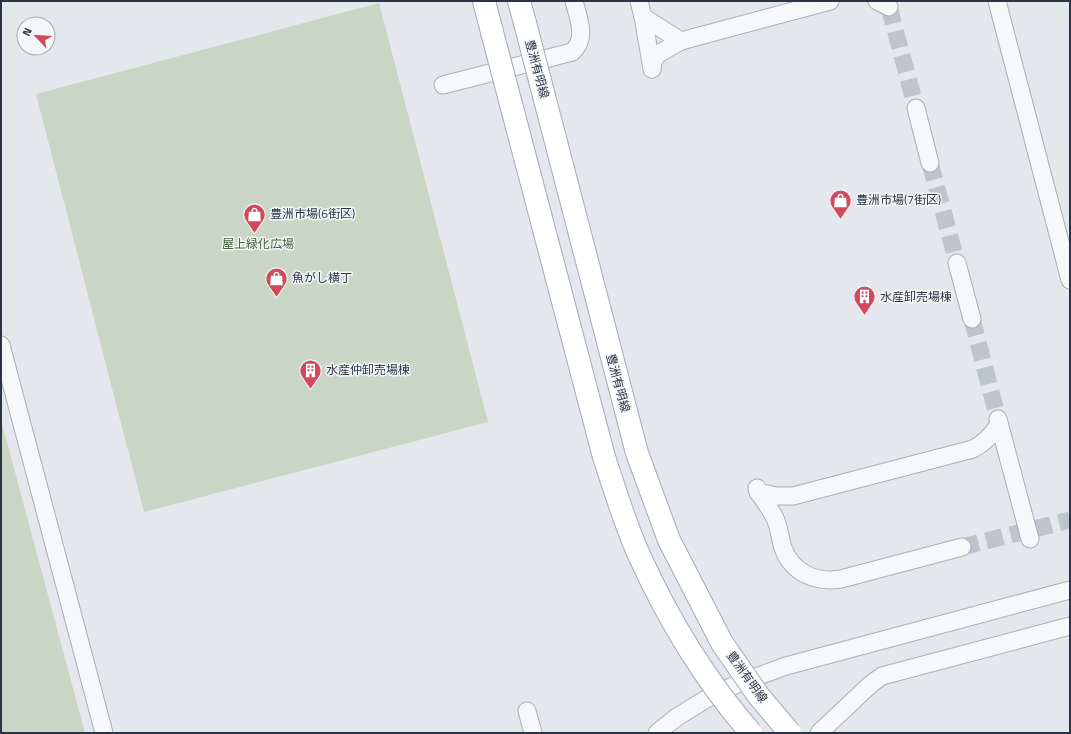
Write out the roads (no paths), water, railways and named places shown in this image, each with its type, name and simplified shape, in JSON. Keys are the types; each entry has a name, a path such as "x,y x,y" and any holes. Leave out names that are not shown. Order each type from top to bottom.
{"main road":[{"path":"484,1 604,457 619,501 639,554 670,616 696,661 751,733"},
{"name":"豊洲有明線","path":"519,1 637,453 668,540 722,643 758,695 790,733"}],"lane":[{"path":"443,85 572,52 580,41 581,33 574,1"},
{"path":"641,9 652,69 653,61 658,54 681,41 830,1"},
{"path":"877,1 890,7 888,1"},
{"path":"997,1 1070,280"},
{"path":"641,9 681,41"},
{"path":"916,108 930,163"},
{"path":"957,263 972,319"},
{"path":"1,345 104,733"},
{"path":"972,449 986,441 994,433 998,421 1030,539"},
{"path":"775,519 784,501 793,496 972,449 993,451 1002,456 1009,463"},
{"path":"793,496 777,496 758,490 775,519 783,548 791,562 807,575 821,580 841,578 962,548"},
{"path":"657,733 691,708 722,691 786,666 1070,590"},
{"path":"819,733 871,684 882,676 1070,626"},
{"path":"527,711 533,733"}],"tunnel":[{"path":"889,7 916,108"},
{"path":"930,163 957,263"},
{"path":"972,319 998,419"},
{"path":"962,547 1070,520"}],"place":[{"name":"豊洲市場(7街区)","path":"841,220"},
{"name":"豊洲市場(6街区)","path":"254,234"},
{"name":"魚がし横丁","path":"276,298"},
{"name":"水産卸売場棟","path":"864,316"},
{"name":"水産仲卸売場棟","path":"311,390"}],"park label":[{"name":"屋上緑化広場","path":"258,244"}]}
